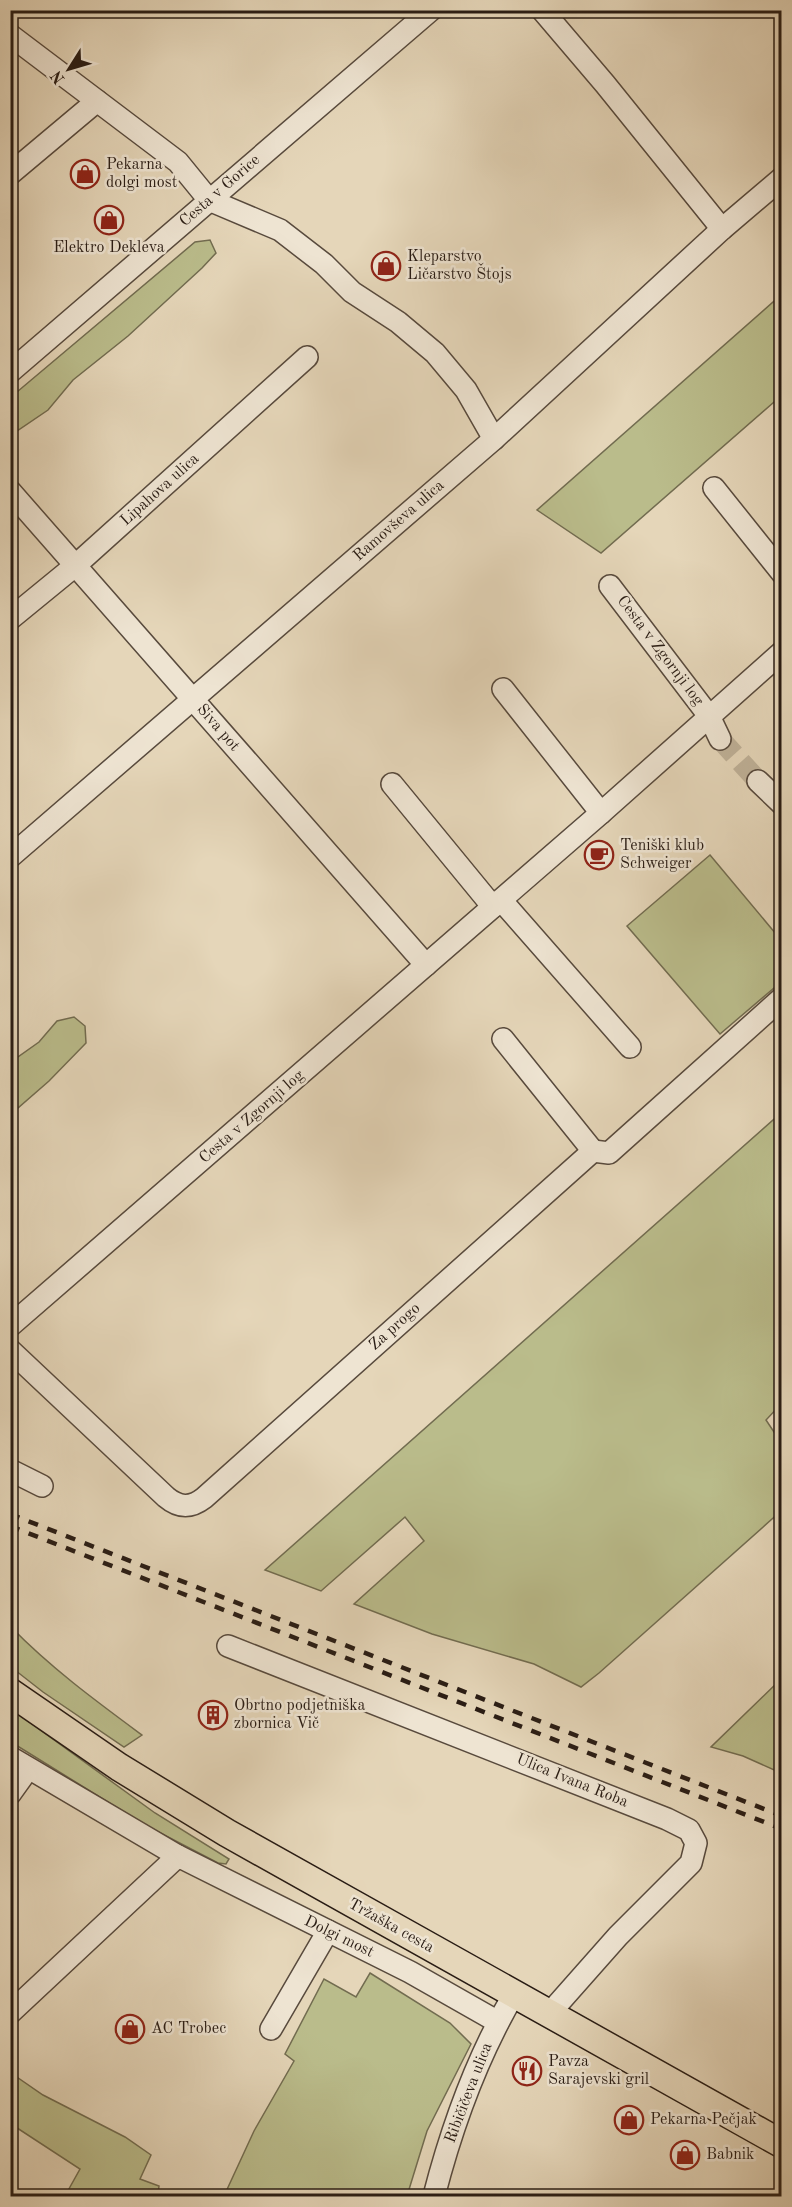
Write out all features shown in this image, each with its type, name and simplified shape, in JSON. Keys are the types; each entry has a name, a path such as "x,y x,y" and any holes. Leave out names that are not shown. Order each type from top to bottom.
{"main road":[{"name":"Tržaška cesta","path":"10,1692 83,1744 166,1797 782,2144"}],"street":[{"name":"Cesta v Gorice","path":"10,372 431,10"},
{"path":"550,13 722,229"},
{"path":"10,35 178,162 209,200 280,230 324,264 352,292 398,322 435,353 466,390 494,439"},
{"path":"10,174 97,101"},
{"name":"Ramovševa ulica","path":"10,857 494,439 722,229 782,178"},
{"name":"Lipahova ulica","path":"10,619 76,565 307,357"},
{"path":"714,488 782,573"},
{"name":"Siva pot","path":"11,493 426,965"},
{"name":"Cesta v Zgornji log","path":"610,585 709,716 720,739"},
{"name":"Cesta v Zgornji log","path":"10,1326 497,904 782,652"},
{"path":"503,689 601,813"},
{"path":"758,781 782,804"},
{"path":"392,784 497,904 630,1047"},
{"name":"Za progo","path":"10,1350 166,1497 177,1505 189,1505 204,1498 592,1151 609,1153 782,998"},
{"path":"503,1039 592,1151"},
{"path":"10,1470 42,1486"},
{"name":"Ulica Ivana Roba","path":"228,1646 450,1731 668,1819 689,1830 696,1843 691,1863 618,1936 549,2014"},
{"path":"10,1794 19,1763"},
{"name":"Dolgi most","path":"19,1763 178,1856 410,1972 498,2022"},
{"path":"10,2013 178,1856"},
{"path":"271,2029 328,1931"},
{"name":"Ribičičeva ulica","path":"434,2196 460,2108 498,2022 514,1994"}],"green space":[{"path":"210,240 216,253 202,268 128,336 73,380 48,410 11,435 11,397 195,242"},
{"path":"781,295 781,396 601,553 537,510"},
{"path":"710,855 781,940 781,982 720,1034 627,926"},
{"path":"74,1017 85,1026 86,1043 49,1081 11,1114 11,1062 39,1042 57,1021"},
{"path":"781,1113 781,1404 766,1420 776,1435 781,1430 781,1511 599,1673 581,1687 534,1664 432,1634 354,1604 424,1541 405,1517 321,1591 265,1570"},
{"path":"11,1627 58,1670 142,1735 124,1747 43,1692 11,1667"},
{"path":"781,1679 781,1773 743,1756 711,1747"},
{"path":"10,1708 155,1813 229,1859 226,1864 218,1863 145,1825 11,1742"},
{"path":"370,1973 450,2023 471,2044 427,2131 407,2196 224,2196 254,2131 294,2061 285,2054 324,1979 356,1997"},
{"path":"11,2073 43,2095 125,2137 151,2155 140,2179 159,2186 158,2194 162,2196 65,2196 80,2169 11,2124"}],"tunnel":[{"path":"720,739 758,781"}],"railway":[{"path":"10,1514 782,1816"},
{"path":"10,1526 782,1829"}],"place":[{"name":"Pekarna dolgi most","path":"85,174"},
{"name":"Elektro Dekleva","path":"109,220"},
{"name":"Kleparstvo Ličarstvo Štojs","path":"386,266"},
{"name":"Teniški klub Schweiger","path":"599,855"},
{"name":"Obrtno podjetniška zbornica Vič","path":"213,1715"},
{"name":"AC Trobec","path":"130,2029"},
{"name":"Pavza Sarajevski gril","path":"527,2071"},
{"name":"Pekarna Pečjak","path":"629,2120"},
{"name":"Babnik","path":"685,2155"}]}
